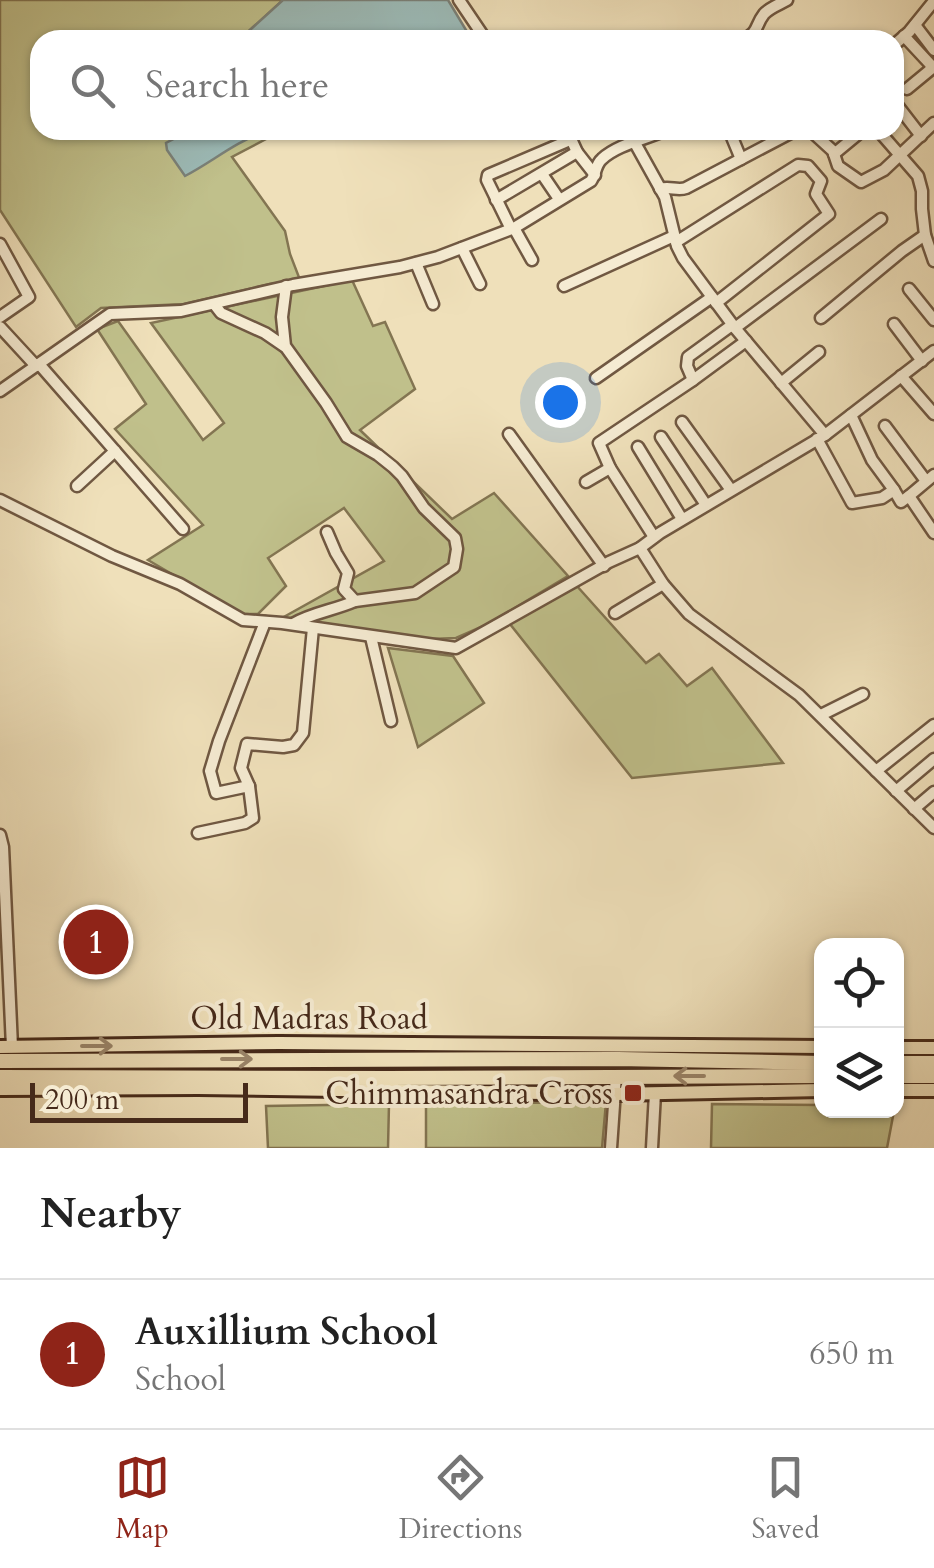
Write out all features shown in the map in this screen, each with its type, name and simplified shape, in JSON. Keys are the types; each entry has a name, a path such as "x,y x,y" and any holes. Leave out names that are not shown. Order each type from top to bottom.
{"highway":[{"name":"Old Madras Road","path":"0,1061 619,1053"},
{"path":"619,1053 814,1063"},
{"path":"904,1063 934,1063"},
{"name":"Old Madras Road","path":"0,1076 814,1076"},
{"path":"904,1076 934,1076"}],"main road":[{"name":"Old Madras Road","path":"6,1047 279,1044 619,1053"},
{"path":"619,1053 814,1047"},
{"path":"904,1048 934,1048"},
{"path":"0,1089 615,1094 814,1090"},
{"path":"904,1090 934,1090"}],"street":[{"path":"459,0 479,30"},
{"path":"757,30 768,10 787,0"},
{"path":"907,89 932,65 904,36 934,1"},
{"path":"915,24 934,50"},
{"path":"904,114 922,136"},
{"path":"820,140 834,154 838,166 857,181 864,181 879,174 934,124"},
{"path":"532,260 487,180 558,140"},
{"path":"571,140 596,176"},
{"path":"3,385 110,314 181,311 286,286 416,263 512,229 590,181 596,176 602,158 642,140"},
{"path":"733,140 741,159"},
{"path":"660,188 682,190 777,140"},
{"path":"834,154 851,140"},
{"path":"887,140 918,176 925,235 934,261"},
{"path":"635,143 668,206 684,258 821,437 852,502 882,498 894,490"},
{"path":"496,200 577,152"},
{"path":"564,286 675,238 798,165 808,166 822,182"},
{"path":"596,378 714,300 829,214 816,194 822,182 845,172"},
{"path":"542,174 559,200"},
{"path":"922,199 934,191"},
{"path":"693,380 688,358 881,218"},
{"path":"820,318 925,235"},
{"path":"0,244 29,296 0,317"},
{"path":"462,248 480,284"},
{"path":"416,263 433,304"},
{"path":"285,346 282,318 286,286"},
{"path":"909,289 934,320"},
{"path":"214,304 221,312 285,346 347,437 378,455 402,476 424,508 455,538 454,567 415,594 355,601 292,624"},
{"path":"894,324 922,361"},
{"path":"0,327 183,529"},
{"path":"654,537 610,468 598,446 600,441 746,342"},
{"path":"781,383 818,352"},
{"path":"0,500 112,556 180,584 243,620 456,648 640,548 821,437 934,352"},
{"path":"901,376 934,414"},
{"path":"851,415 872,460 900,502 930,478 885,426"},
{"path":"682,422 731,490"},
{"path":"509,434 604,566"},
{"path":"661,437 706,506"},
{"path":"638,447 682,520"},
{"path":"77,486 115,451"},
{"path":"586,482 610,468"},
{"path":"909,496 934,533"},
{"path":"328,532 348,573 344,590 355,601"},
{"path":"640,548 689,614 785,682 934,828"},
{"path":"615,614 664,584"},
{"path":"249,786 216,793 210,771 265,622"},
{"path":"198,833 253,818 249,786 241,768 248,744 294,745 303,733 313,628"},
{"path":"371,637 391,721"},
{"path":"820,716 862,694"},
{"path":"876,771 934,725"},
{"path":"896,791 934,760"},
{"path":"914,808 934,792"},
{"path":"0,836 6,1047"},
{"path":"611,1148 616,1076"},
{"path":"652,1148 655,1092"}],"green space":[{"path":"0,0 283,0 250,30 30,30 30,140 264,140 232,157 285,231 300,280 184,304 101,308 76,327 0,210"},
{"path":"352,280 373,326 385,322 415,389 360,430 452,519 494,493 568,576 488,624 456,638 430,639 282,618 384,561 344,508 268,558 286,586 258,614 240,614 148,560 203,525 115,429 146,404 97,329 118,321 203,440 224,423 151,323"},
{"path":"576,585 646,663 659,654 687,686 712,668 783,763 632,778 510,624"},
{"path":"388,648 453,656 484,703 418,747"},
{"path":"606,1102 602,1148 426,1148 426,1104"},
{"path":"389,1104 388,1148 268,1148 266,1106"},
{"path":"712,1104 814,1105 814,1118 893,1118 887,1148 711,1148"}],"water":[{"path":"283,0 448,0 466,30 250,30"},
{"path":"172,140 245,140 185,176 166,143"}],"place":[{"name":"Auxillium School","path":"96,942"},
{"name":"Chimmasandra Cross","path":"633,1093"}]}
